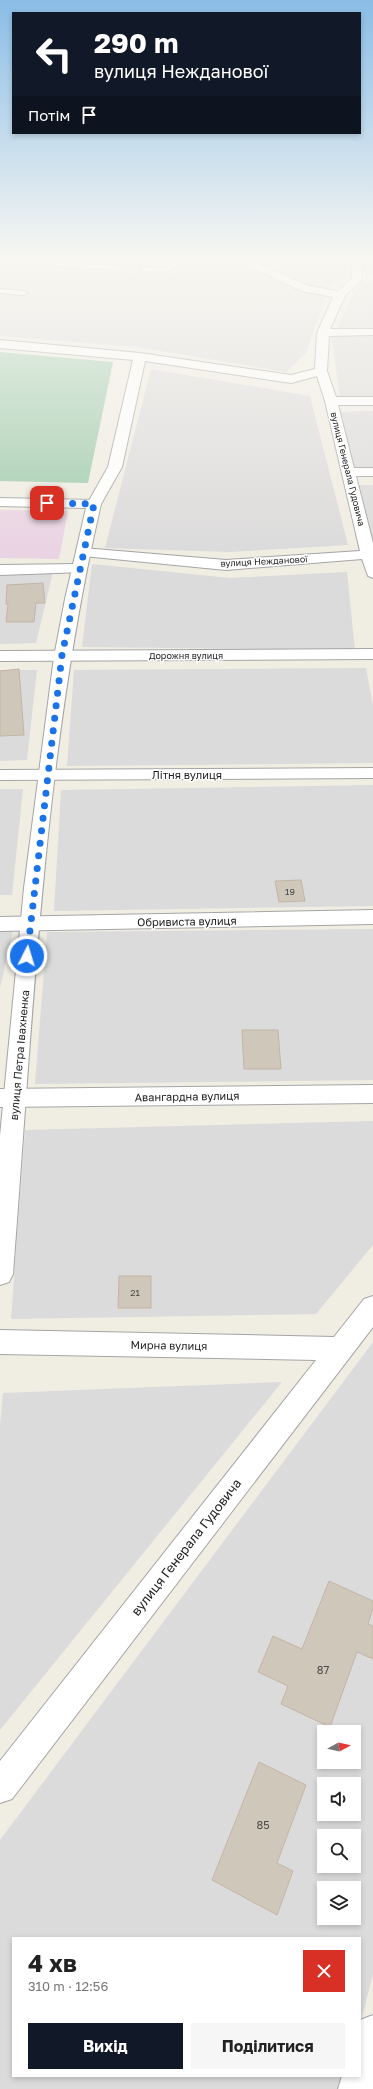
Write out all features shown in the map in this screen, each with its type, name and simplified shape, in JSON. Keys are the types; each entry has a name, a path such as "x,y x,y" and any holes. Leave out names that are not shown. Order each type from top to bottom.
{"street":[{"path":"113,354 140,357 291,379 329,396 373,401"},
{"name":"вулиця Генерала Гудовича","path":"322,354 321,371 329,396 347,472 371,554 373,573"},
{"name":"вулиця Петра Івахненка","path":"0,1274 8,1098 62,655 94,504 115,467 140,357"},
{"path":"291,379 321,371"},
{"path":"347,472 373,472"},
{"path":"0,502 94,504"},
{"name":"вулиця Нежданової","path":"0,570 81,560 226,565 371,554"},
{"name":"Дорожня вулиця","path":"0,656 373,654"},
{"name":"Літня вулиця","path":"0,776 373,773"},
{"name":"Обривиста вулиця","path":"0,924 373,917"},
{"name":"Авангардна вулиця","path":"8,1098 373,1094"},
{"name":"вулиця Генерала Гудовича","path":"0,1787 373,1307"},
{"name":"Мирна вулиця","path":"0,1342 339,1349"},
{"path":"361,2075 373,2033"},
{"path":"357,2089 360,2077"}],"shaded area":[{"path":"182,354 304,354 286,372"},
{"path":"334,354 373,354 373,399 340,399"},
{"path":"151,369 310,396 348,545 230,552 105,548"},
{"path":"373,411 373,469 352,469 339,412"},
{"path":"359,485 373,485 373,550 371,550"},
{"path":"0,510 68,511 59,559 0,558"},
{"path":"92,564 230,578 347,572 355,650 82,647"},
{"path":"0,572 53,572 36,643 0,644"},
{"path":"366,668 373,705 373,763 67,766 74,670"},
{"path":"0,670 37,670 27,760 0,761"},
{"path":"373,785 373,906 54,911 61,790"},
{"path":"0,789 23,789 12,895 0,895"},
{"path":"373,929 373,1080 35,1084 47,932"},
{"path":"0,931 13,931 0,988"},
{"path":"373,1121 373,1245 316,1314 11,1319 25,1130"},
{"path":"373,1342 373,1974 361,2021 361,1937 12,1937 12,2077 347,2077 344,2089 0,2089 0,1840"},
{"path":"282,1382 0,1730 0,1425 3,1393"}],"green space":[{"path":"0,354 28,354 113,362 88,483 0,481"}],"building":[{"path":"43,583 45,603 36,603 34,622 6,622 8,604 6,604 7,585"},
{"path":"19,669 24,735 0,736 0,671"},
{"path":"301,880 305,901 279,902 275,881"},
{"path":"242,1030 278,1030 281,1069 244,1069"},
{"path":"119,1276 151,1276 151,1308 118,1308"},
{"path":"329,1581 373,1601 373,1608 368,1624 373,1626 373,1659 357,1652 331,1725 326,1725 281,1704 288,1686 258,1672 273,1636 302,1649"},
{"path":"259,1762 306,1785 277,1863 293,1871 277,1915 212,1880"}],"route":[{"path":"27,956 29,924 62,655 94,504 47,503"}]}
